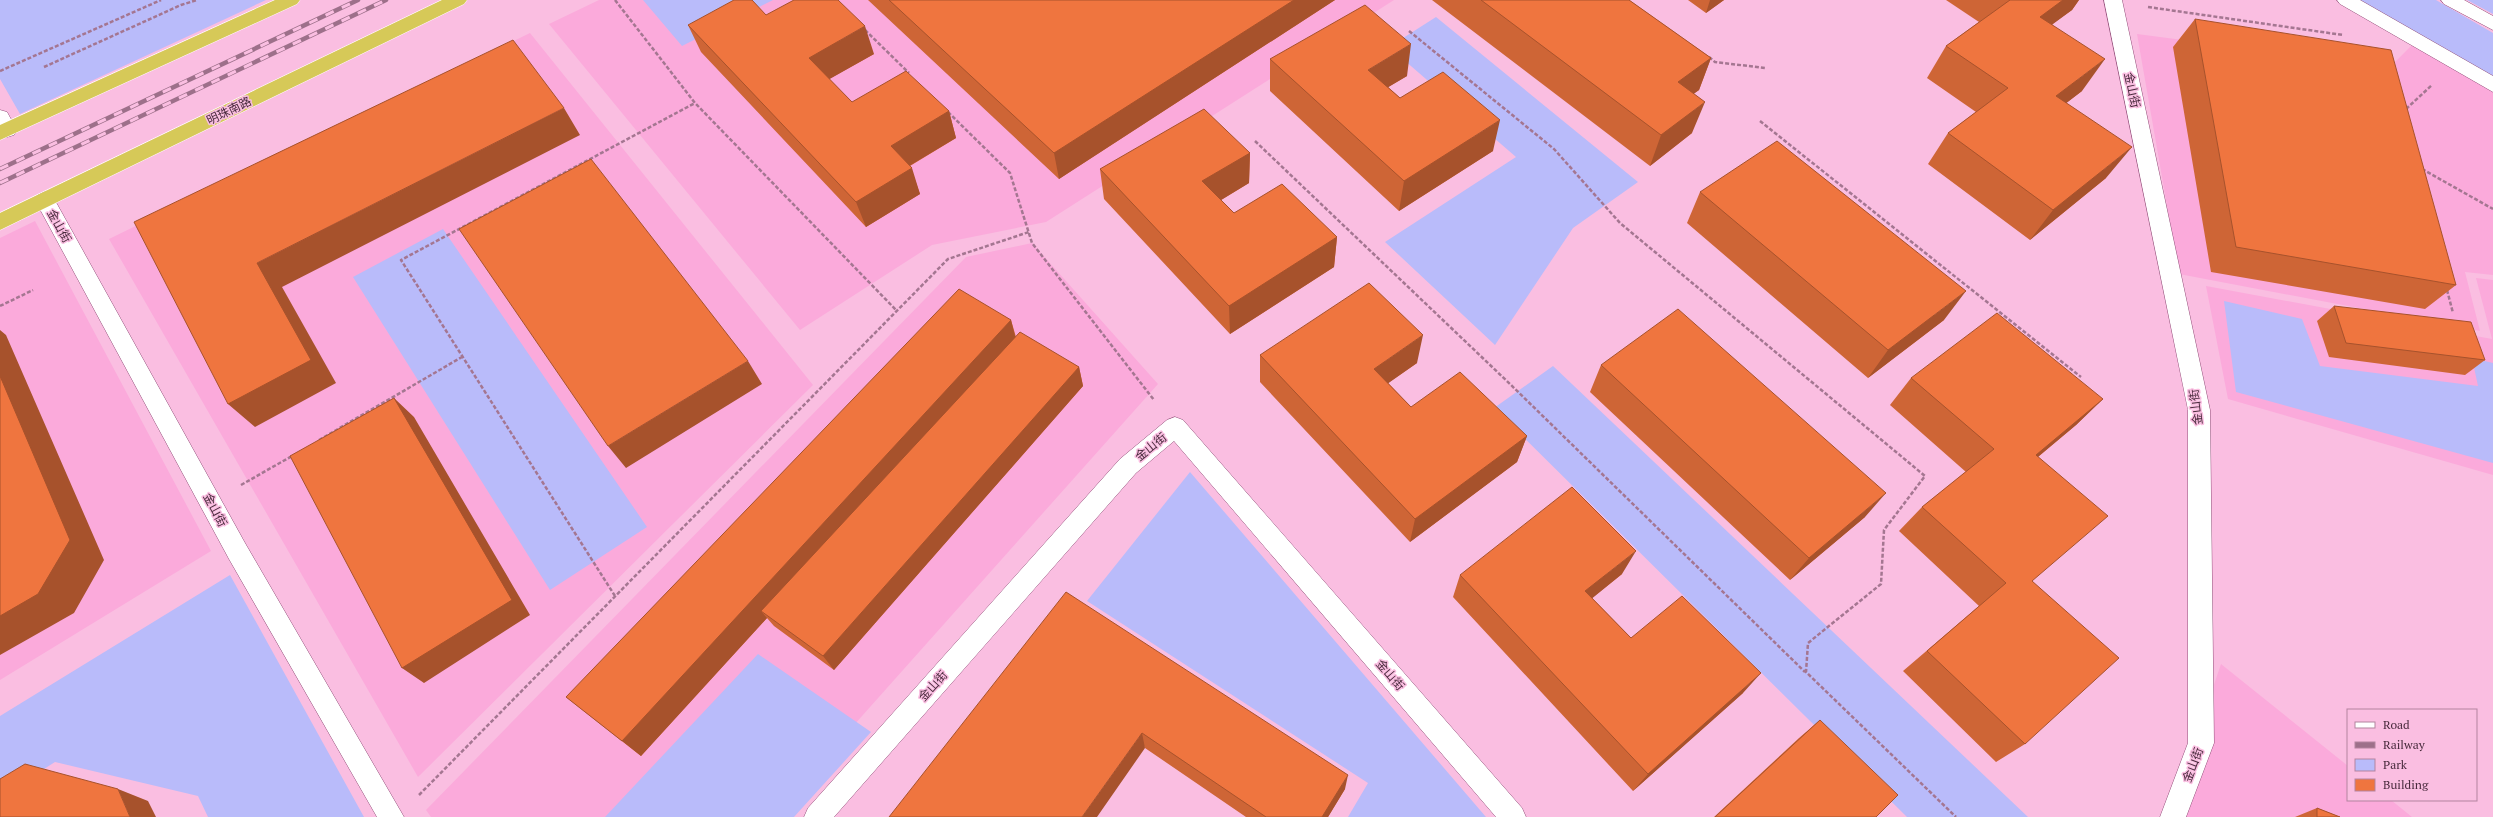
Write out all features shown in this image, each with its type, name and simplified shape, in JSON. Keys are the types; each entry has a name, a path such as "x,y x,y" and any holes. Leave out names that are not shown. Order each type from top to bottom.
{"highway":[{"path":"2,127 291,0"},
{"name":"明珠南路","path":"0,222 428,6 458,0"}],"street":[{"path":"2346,0 2493,85"},
{"path":"2450,0 2493,24"},
{"name":"金山街","path":"2113,1 2199,410 2201,743 2173,817"},
{"name":"金山街","path":"45,200 211,502 391,817"},
{"name":"金山街","path":"817,817 1128,466 1175,427 1513,817"}],"path":[{"path":"0,71 161,0"},
{"path":"44,67 180,5 197,0"},
{"path":"615,0 695,103 897,311"},
{"path":"2113,1 2346,35 2368,13"},
{"path":"863,28 914,78"},
{"path":"1409,31 1554,149 1620,223 1925,476 1884,530 1881,584 1808,643 1806,672"},
{"path":"1703,53 1716,62 1765,68"},
{"path":"2407,115 2406,107 2457,64"},
{"path":"615,596 401,260 695,103"},
{"path":"942,106 1010,173 1032,242 1175,427"},
{"path":"1760,121 2082,377"},
{"path":"1255,141 1510,384 1956,817"},
{"path":"2421,175 2420,168 2493,209"},
{"path":"414,800 948,258 1029,232"},
{"path":"2446,282 2453,313"},
{"path":"0,306 33,290"},
{"path":"313,443 462,357"},
{"path":"211,502 299,451"}],"shaded area":[{"path":"599,0 1394,0 1046,222 932,245 800,330 549,24"},
{"path":"530,33 813,385 418,777 109,239"},
{"path":"2137,34 2390,67 2414,43 2493,89 2493,275 2465,272 2480,331 2179,274"},
{"path":"35,221 211,551 0,680 0,238"},
{"path":"1032,243 1158,384 772,817 431,817 426,810 966,257"},
{"path":"2476,278 2493,280 2493,475 2228,399 2206,286 2492,339"},
{"path":"2221,664 2347,765 2347,801 2392,801 2412,817 2169,817"}],"green space":[{"path":"0,0 266,0 20,114 0,79"},
{"path":"643,0 773,0 682,46"},
{"path":"2358,0 2436,0 2493,33 2493,77"},
{"path":"2467,0 2493,0 2493,14"},
{"path":"1436,17 1638,182 1573,228 1495,345 1385,242 1516,157 1389,47"},
{"path":"443,229 647,527 550,590 353,277"},
{"path":"2224,301 2302,319 2320,366 2478,386 2472,358 2493,363 2493,463 2236,392"},
{"path":"1553,366 2028,817 1907,817 1494,408"},
{"path":"1190,472 1486,817 1348,817 1368,783 1087,601"},
{"path":"230,575 364,817 208,817 198,796 55,762 0,797 0,716"},
{"path":"758,654 871,732 794,817 605,817"}],"building":[{"path":"734,0 752,0 766,15 794,0 838,0 865,26 809,58 852,102 906,71 949,111 891,146 912,168 856,202 688,25"},
{"path":"889,0 1294,0 1054,153"},
{"path":"1481,0 1629,0 1711,58 1678,82 1705,102 1661,135"},
{"path":"2010,0 2063,0 2040,17 2105,59 2056,96 2132,147 2053,210 1948,133 2008,88 1946,46"},
{"path":"1365,5 1411,44 1368,70 1400,98 1443,72 1500,120 1404,181 1270,59"},
{"path":"2195,19 2391,50 2456,285 2236,247"},
{"path":"513,40 564,108 257,263 311,360 228,404 134,222"},
{"path":"1204,109 1250,153 1202,181 1234,213 1282,184 1337,237 1229,306 1100,169"},
{"path":"1777,141 1966,291 1888,350 1700,192"},
{"path":"591,159 748,361 608,446 459,229"},
{"path":"1369,283 1423,335 1374,369 1411,407 1460,372 1527,436 1415,519 1260,355"},
{"path":"959,289 1011,320 622,741 566,697"},
{"path":"2334,306 2471,322 2485,360 2346,343"},
{"path":"1678,309 1886,493 1809,558 1601,365"},
{"path":"1997,313 2103,399 2036,455 2108,516 2032,581 2119,658 2025,744 1927,651 2006,583 1922,507 1994,449 1911,378"},
{"path":"1020,332 1079,367 823,656 761,611"},
{"path":"0,376 70,540 38,594 0,616"},
{"path":"394,398 512,600 402,668 290,456"},
{"path":"1572,487 1636,551 1585,591 1631,638 1682,596 1761,673 1648,774 1460,575"},
{"path":"1066,592 1348,775 1322,817 1266,817 1142,733 1082,817 889,817"},
{"path":"1820,720 1898,795 1876,817 1715,817"},
{"path":"25,764 118,789 130,817 0,817 0,779"},
{"path":"2317,808 2340,817 2317,817"}],"railway":[{"path":"0,169 358,0"},
{"path":"0,183 386,0"}]}
